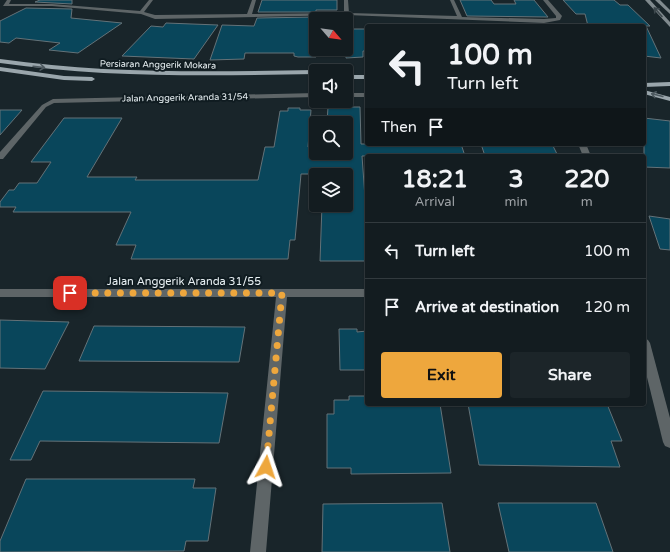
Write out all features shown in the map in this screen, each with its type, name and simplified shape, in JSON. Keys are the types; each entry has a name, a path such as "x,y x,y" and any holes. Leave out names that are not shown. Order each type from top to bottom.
{"main road":[{"path":"647,0 670,25"},
{"path":"657,0 670,13"},
{"name":"Persiaran Anggerik Mokara","path":"0,61 51,68 126,75 181,76 309,72"},
{"name":"Persiaran Anggerik Mokara","path":"0,69 64,78 98,79"},
{"path":"353,71 365,71"},
{"name":"Persiaran Anggerik Mokara","path":"112,80 179,81 309,77"},
{"path":"353,77 365,77"},
{"path":"646,85 670,84"},
{"path":"646,93 670,99"}],"street":[{"path":"9,0 5,5 52,5 141,13 155,17 309,14"},
{"path":"52,5 58,0"},
{"path":"141,13 150,0"},
{"path":"249,15 254,0"},
{"path":"346,0 347,12"},
{"path":"452,0 460,17"},
{"path":"353,14 544,21 558,19 559,16 545,0"},
{"path":"353,96 365,95"},
{"name":"Jalan Anggerik Aranda 31/54","path":"0,157 44,106 53,101 309,96"},
{"name":"Jalan Anggerik Aranda 31/55","path":"0,293 365,294"},
{"path":"258,552 282,293"},
{"path":"646,351 670,442"}],"building":[{"path":"40,0 72,0 72,4 35,2"},
{"path":"262,0 337,0 337,10 316,10 316,12 258,12"},
{"path":"460,0 491,0 494,4 516,4 514,0 534,0 548,17 467,16"},
{"path":"563,0 614,0 620,5 628,5 650,26 646,26 646,24 588,24 585,14 576,14"},
{"path":"26,8 72,9 71,18 122,23 78,53 49,50 60,43 16,38 9,43 0,42 0,21"},
{"path":"309,17 309,56 316,57 298,57 294,56 294,53 245,53 244,59 210,60 222,25 254,26 257,18"},
{"path":"166,23 218,25 194,59 122,56 151,26 163,27"},
{"path":"646,26 661,58 646,56"},
{"path":"353,29 365,29 365,51 363,51 363,57 346,58 346,56 353,56"},
{"path":"360,107 361,144 365,144 365,146 462,146 464,154 365,154 365,156 362,156 365,197 365,261 320,261 322,212 353,212 353,168 309,168 309,174 301,174 295,240 290,240 288,259 131,259 136,245 116,245 131,212 13,212 16,207 0,207 0,202 9,190 14,190 19,183 37,183 51,162 31,162 64,118 122,118 87,177 137,177 135,180 258,180 265,147 274,147 280,111 288,111 288,108 311,110 311,116 309,116 309,160 353,160 353,116 327,116 328,108"},
{"path":"0,110 22,110 0,135"},
{"path":"646,118 670,121 670,168 646,167 646,154 644,154 644,146 646,146"},
{"path":"482,146 553,146 557,154 484,154"},
{"path":"649,216 670,219 670,250 660,249"},
{"path":"0,320 69,322 45,369 0,368"},
{"path":"94,326 245,327 239,362 79,361"},
{"path":"339,329 357,329 357,332 365,331 365,370 340,370"},
{"path":"43,391 228,393 219,443 40,441 31,460 10,460"},
{"path":"349,396 365,396 365,406 440,406 451,473 351,474 351,468 327,468 327,414 334,414 334,400 349,400"},
{"path":"468,406 608,406 622,441 611,441 620,467 479,465"},
{"path":"26,479 195,479 193,488 216,488 208,541 186,541 184,551 0,552 0,541"},
{"path":"442,503 450,552 322,552 323,504"},
{"path":"498,503 596,503 613,552 509,552"}],"route":[{"path":"70,293 282,293 266,467"}]}
